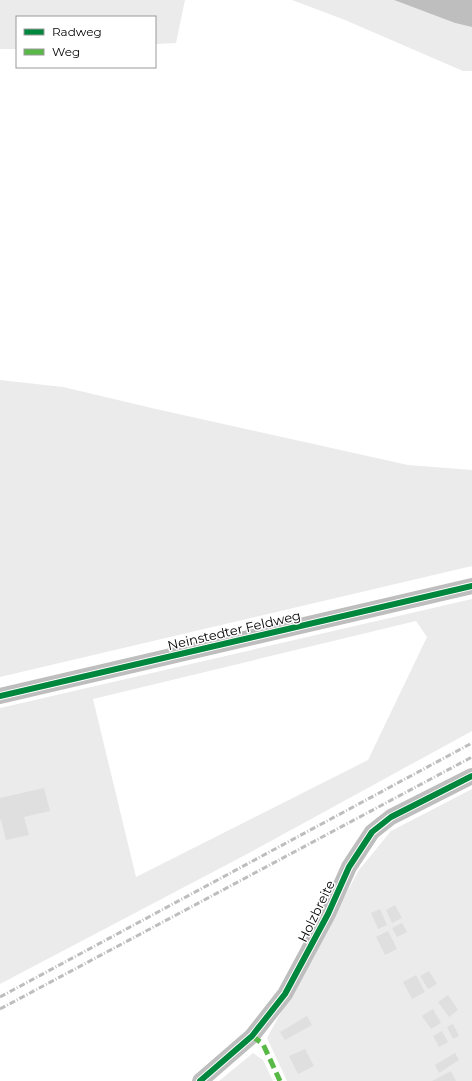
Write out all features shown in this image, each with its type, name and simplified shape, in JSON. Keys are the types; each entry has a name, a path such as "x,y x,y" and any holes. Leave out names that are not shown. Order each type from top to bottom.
{"street":[{"name":"Neinstedter Feldweg","path":"0,696 472,586"},
{"name":"Holzbreite","path":"200,1081 252,1036 285,994 328,914 349,867 372,832 391,818 472,776"}],"shaded area":[{"path":"0,0 185,0 176,43 156,44 156,16 16,16 16,49 0,49"},
{"path":"292,0 394,0 455,23 472,27 472,71 463,71 345,20"},
{"path":"394,0 472,0 472,27 455,23"},
{"path":"0,380 63,387 408,465 472,470 472,566 0,677"},
{"path":"472,599 472,731 249,853 0,984 0,708","holes":["416,621 427,637 368,760 136,877 93,699"]},
{"path":"472,789 472,1081 287,1081 267,1038 359,870 391,831"},
{"path":"253,1053 263,1060 273,1081 219,1081"}],"building":[{"path":"44,788 50,811 24,817 29,835 6,840 0,820 0,798"},
{"path":"395,905 402,918 392,923 386,910"},
{"path":"380,909 387,925 378,929 371,913"},
{"path":"402,923 407,932 397,937 392,928"},
{"path":"388,931 397,949 385,955 376,937"},
{"path":"429,971 437,984 428,989 420,976"},
{"path":"416,975 425,992 412,999 403,982"},
{"path":"448,995 458,1010 449,1017 438,1002"},
{"path":"433,1009 441,1023 431,1029 422,1016"},
{"path":"307,1016 312,1025 285,1040 280,1032"},
{"path":"453,1024 459,1036 453,1039 447,1027"},
{"path":"442,1031 448,1042 439,1047 433,1036"},
{"path":"305,1049 314,1066 298,1074 289,1056"},
{"path":"455,1053 459,1060 439,1073 435,1065"},
{"path":"451,1071 456,1081 432,1081"}],"railway":[{"path":"0,997 472,743"},
{"path":"0,1009 472,757"}],"marked path":[{"path":"252,1036 263,1044 280,1081"}],"cycle path":[{"path":"0,696 472,586"},
{"path":"200,1081 252,1036 285,994 328,914 349,867 372,832 391,817 472,776"}]}
